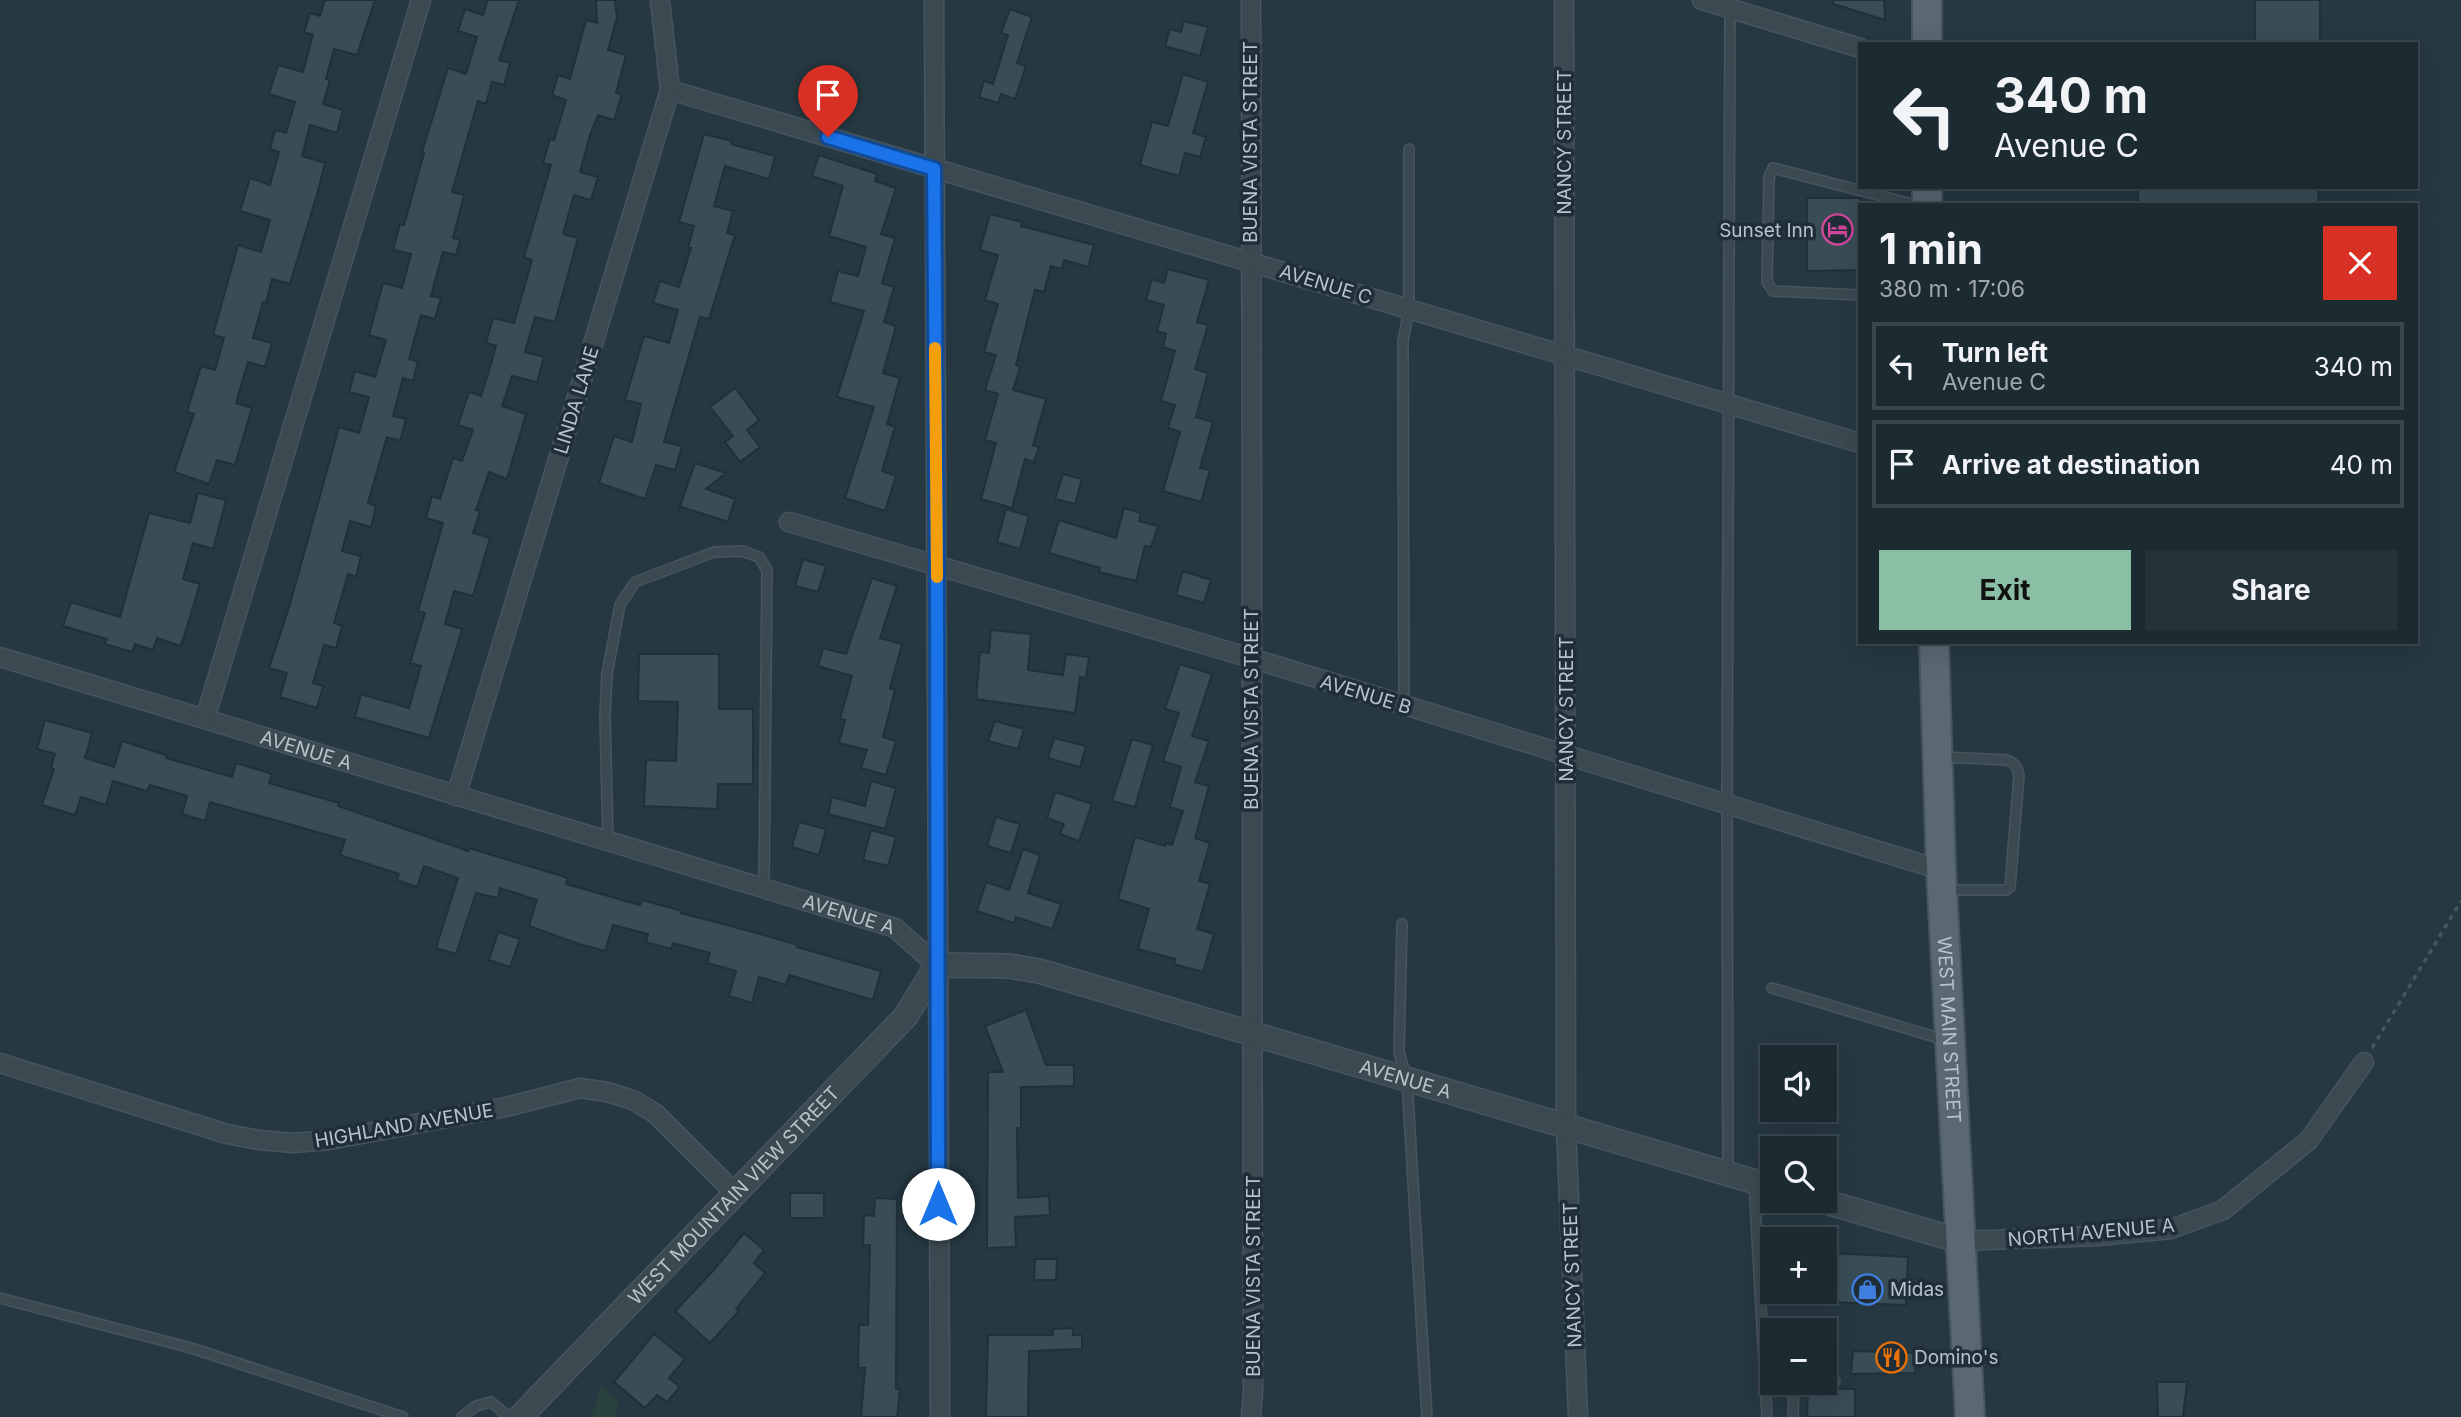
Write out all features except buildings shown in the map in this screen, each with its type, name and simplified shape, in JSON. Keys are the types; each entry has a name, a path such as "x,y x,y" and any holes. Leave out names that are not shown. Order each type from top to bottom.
{"main road":[{"path":"1927,0 1927,42"},
{"name":"WEST MAIN STREET","path":"1934,644 1942,880 1970,1417"}],"street":[{"path":"205,719 421,0"},
{"name":"LINDA LANE","path":"456,796 670,90 660,0"},
{"path":"934,0 940,1417"},
{"name":"BUENA VISTA STREET","path":"1251,0 1251,1417"},
{"name":"NANCY STREET","path":"1564,0 1566,1127 1578,1417"},
{"path":"1702,0 1858,47"},
{"name":"AVENUE C","path":"670,90 1858,442"},
{"name":"AVENUE B","path":"789,522 1251,658 1727,805 1942,880"},
{"name":"AVENUE A","path":"0,657 895,928 937,965 1009,966 1039,971 1760,1184"},
{"name":"WEST MOUNTAIN VIEW STREET","path":"520,1417 905,1016 937,965"},
{"name":"NORTH AVENUE A","path":"1961,1241 2098,1236 2171,1230 2222,1210 2309,1140 2364,1062"},
{"name":"HIGHLAND AVENUE","path":"0,1063 227,1134 293,1143 329,1140 492,1109 580,1088 607,1092 633,1100 656,1114 736,1194"},
{"path":"1837,1205 1961,1241"}],"lane":[{"path":"1728,1174 1730,8"},
{"path":"1404,706 1402,341 1409,309 1409,149"},
{"path":"1858,295 1773,291 1767,282 1769,177 1773,168 1908,203"},
{"path":"608,842 604,715 607,674 620,605 635,582 714,552 742,551 759,557 766,570 764,889"},
{"path":"1937,757 2007,760 2017,767 2019,775 2010,887 2006,890 1942,880"},
{"path":"1402,924 1399,1052 1407,1081 1427,1417"},
{"path":"1772,988 1950,1041"},
{"path":"1764,1213 1767,1417"},
{"path":"0,1298 191,1348 403,1417"},
{"path":"1793,1417 1794,1395"},
{"path":"462,1417 476,1406 491,1402 509,1417"}],"path":[{"path":"2364,1062 2461,901"}],"green space":[{"path":"601,1386 619,1401 614,1417 591,1417"}],"slow traffic":[{"path":"935,348 937,577"}],"place":[{"name":"Sunset Inn","path":"1837,230"},
{"name":"Midas","path":"1867,1289"},
{"name":"Domino's","path":"1891,1357"}],"route":[{"path":"828,137 934,169 938,1204"}]}
